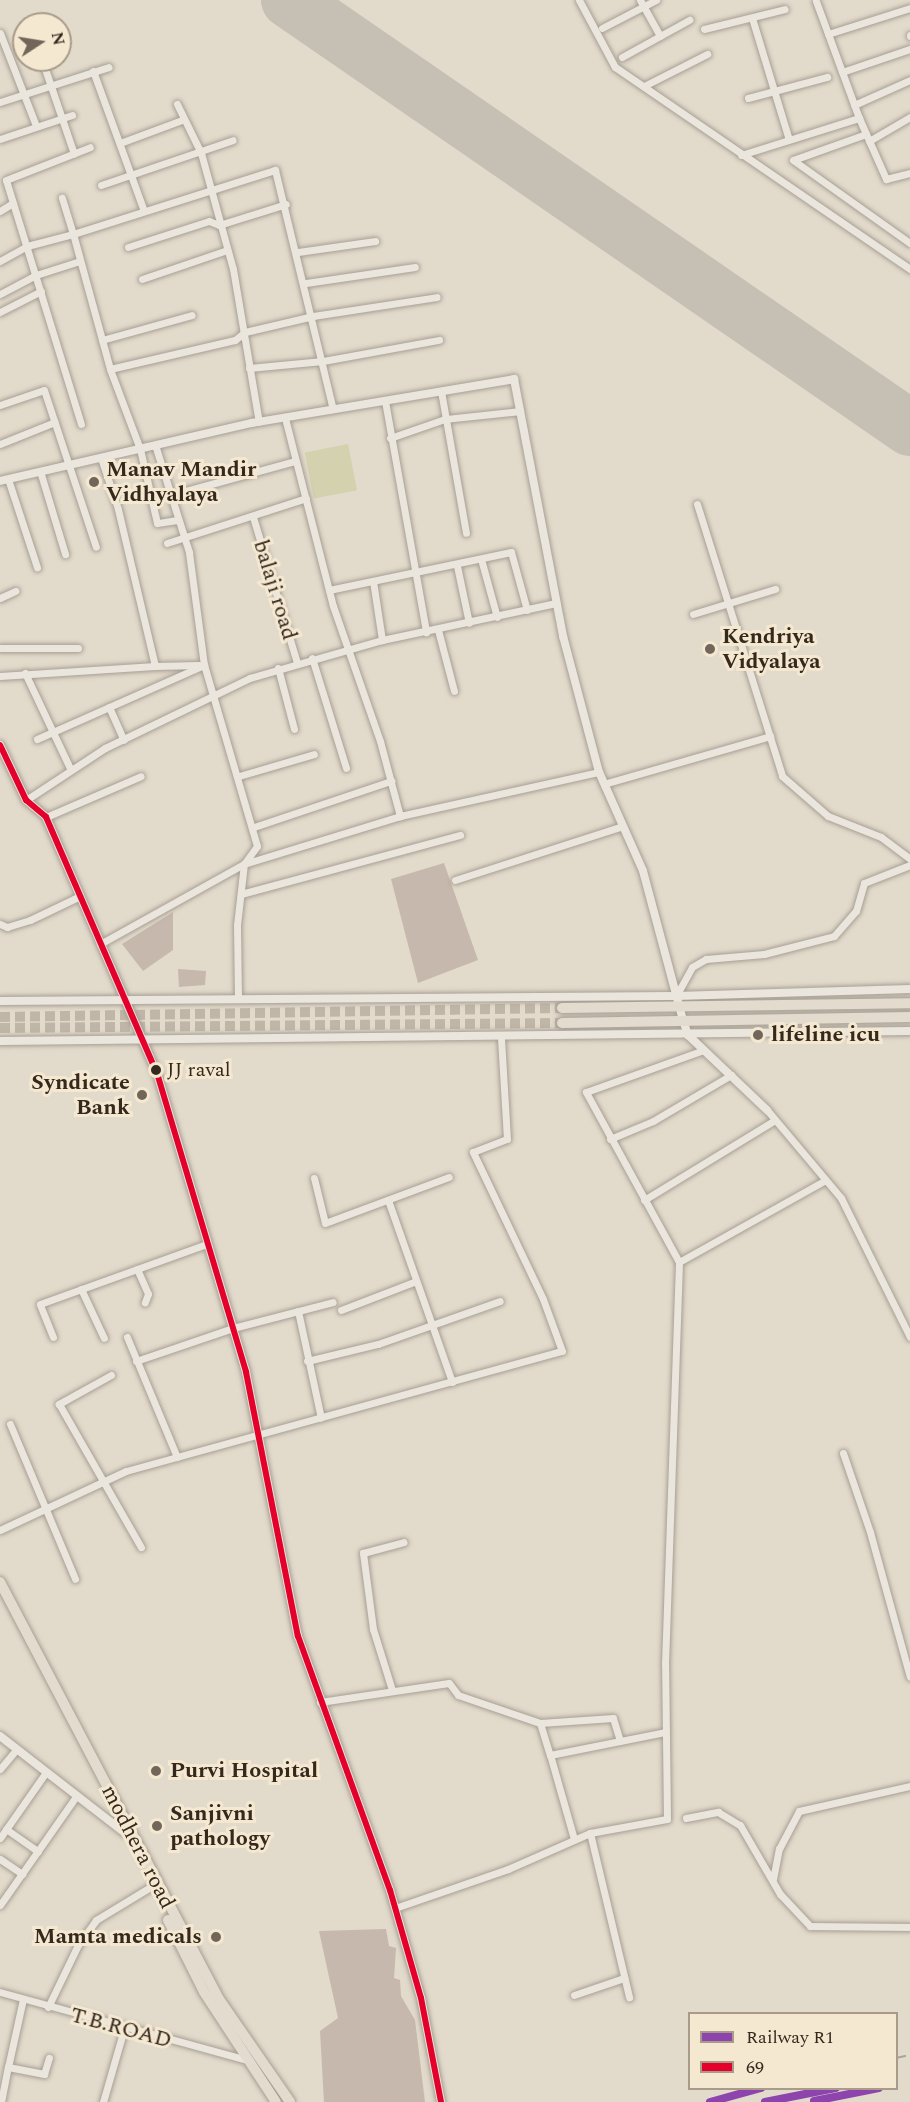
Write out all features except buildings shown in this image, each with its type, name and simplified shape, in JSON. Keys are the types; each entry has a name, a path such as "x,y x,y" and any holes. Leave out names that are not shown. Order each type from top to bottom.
{"main road":[{"path":"561,1003 577,1008 680,1009 910,1003"},
{"path":"562,1023 910,1017"},
{"name":"modhera road","path":"0,1582 219,1999 290,2102"},
{"path":"0,1598 125,1833 204,1992 244,2059 276,2102"}],"street":[{"path":"579,0 615,67 910,269"},
{"path":"602,28 642,3 656,0"},
{"path":"816,0 859,118 886,179 910,173"},
{"path":"642,3 660,36"},
{"path":"828,34 910,8"},
{"path":"704,29 785,9"},
{"path":"752,18 789,140"},
{"path":"622,57 689,20"},
{"path":"0,33 36,126"},
{"path":"842,72 910,49"},
{"path":"644,86 707,54"},
{"path":"0,102 24,91 109,67"},
{"path":"93,71 144,211"},
{"path":"45,72 74,154"},
{"path":"748,98 827,77"},
{"path":"854,105 910,80"},
{"path":"177,104 182,120 201,153 207,189 227,250 245,332 259,422"},
{"path":"0,139 72,115"},
{"path":"910,117 867,137 793,160 910,243"},
{"path":"741,155 859,118"},
{"path":"120,143 182,120"},
{"path":"101,184 201,153 233,140"},
{"path":"81,424 6,180 90,147"},
{"path":"0,261 27,246 73,234 207,189 275,170 306,283 333,409"},
{"path":"62,198 110,369 140,449 157,523 177,520"},
{"path":"0,211 13,203"},
{"path":"128,247 209,221 219,225 286,204"},
{"path":"298,252 375,241"},
{"path":"142,279 227,250"},
{"path":"0,294 36,275 80,261"},
{"path":"306,283 415,267"},
{"path":"0,312 41,291"},
{"path":"110,369 235,340 245,332 313,316 437,297"},
{"path":"102,340 192,315"},
{"path":"249,368 323,361 439,340"},
{"path":"37,567 4,480 259,422 514,379 556,603 599,772 643,871 682,1020 688,1035 767,1110 841,1198 910,1337"},
{"path":"0,405 44,390 96,547"},
{"path":"441,391 466,533"},
{"path":"385,401 426,632"},
{"path":"390,438 445,419 520,411"},
{"path":"285,418 329,590 391,781 400,816"},
{"path":"0,444 55,422"},
{"path":"155,445 183,537 198,602 204,665 254,827 257,846 244,864 238,997"},
{"path":"100,458 118,509 155,666"},
{"path":"171,495 295,460"},
{"path":"40,471 65,554"},
{"path":"167,543 253,518 306,498"},
{"path":"697,504 782,776 828,816 881,837 910,859"},
{"name":"balaji road","path":"253,518 297,663"},
{"path":"329,590 415,571 457,566 511,552 527,610"},
{"path":"482,559 497,617"},
{"path":"457,566 469,623"},
{"path":"373,581 382,640"},
{"path":"693,614 727,600 775,589"},
{"path":"0,598 15,591"},
{"path":"26,800 70,768 215,698 250,678 312,658 382,640 438,630 556,603"},
{"path":"438,630 454,691"},
{"path":"0,648 78,648"},
{"path":"312,658 346,768"},
{"path":"0,675 204,665"},
{"path":"37,739 204,665"},
{"path":"278,668 294,729"},
{"path":"25,673 70,768"},
{"path":"109,707 124,740"},
{"path":"604,784 770,736"},
{"path":"0,745 26,800 46,817 123,999 144,1041 233,1328 259,1436 298,1636 395,1908 421,1998 441,2102"},
{"path":"239,776 314,754"},
{"path":"100,944 244,864 400,816 599,772"},
{"path":"46,817 141,776"},
{"path":"254,827 391,781"},
{"path":"454,880 623,826"},
{"path":"241,894 460,835"},
{"path":"676,996 692,967 706,959 764,954 834,936 856,911 864,883 910,865"},
{"path":"0,924 7,927 30,920 80,896"},
{"path":"0,1001 238,997 561,1003 676,996 910,989"},
{"path":"566,1038 577,1022"},
{"path":"0,1041 501,1039 910,1031"},
{"path":"0,1530 102,1482 177,1457 562,1351 543,1299 473,1152 507,1139 501,1039"},
{"path":"395,1908 508,1869 590,1833 668,1819 665,1732 679,1262 586,1092 704,1050"},
{"path":"610,1139 653,1121 731,1075"},
{"path":"644,1200 775,1120"},
{"path":"314,1178 325,1223 449,1177"},
{"path":"679,1262 826,1180"},
{"path":"388,1200 452,1382"},
{"path":"53,1338 40,1304 207,1244"},
{"path":"137,1269 148,1294 145,1302"},
{"path":"341,1310 416,1281"},
{"path":"81,1289 104,1338"},
{"path":"307,1361 378,1344 432,1323 500,1301"},
{"path":"136,1361 233,1328 333,1302"},
{"path":"298,1311 321,1418"},
{"path":"127,1337 177,1457"},
{"path":"111,1376 59,1404 141,1547"},
{"path":"10,1424 43,1509 75,1579"},
{"path":"843,1453 870,1532 910,1677"},
{"path":"392,1690 373,1629 363,1553 404,1542"},
{"path":"320,1702 448,1683 458,1695 540,1724 613,1718 620,1741"},
{"path":"540,1724 574,1839"},
{"path":"550,1755 665,1732"},
{"path":"0,1736 125,1833"},
{"path":"0,1769 17,1749"},
{"path":"0,1838 46,1772"},
{"path":"773,1879 779,1849 799,1811 910,1786"},
{"path":"0,1905 77,1796"},
{"path":"686,1818 718,1812 740,1826 780,1894 810,1926 910,1927"},
{"path":"6,1829 38,1851"},
{"path":"590,1833 629,1997"},
{"path":"0,1859 22,1874"},
{"path":"48,2007 78,1945 96,1920 152,1886"},
{"path":"574,1995 624,1978"},
{"name":"T.B.ROAD","path":"0,1992 124,2029 244,2059"},
{"path":"1,2102 23,1999"},
{"path":"103,2102 124,2029"},
{"path":"8,2067 44,2074 49,2058"}],"shaded area":[{"path":"348,444 357,490 314,499 305,452"}],"runway":[{"path":"289,0 910,428"}],"tunnel":[{"path":"0,1017 562,1008"},
{"path":"0,1028 562,1023"}],"railway":[{"path":"898,2058 910,2055"},
{"path":"710,2102 754,2090"}],"rail line":[{"name":"R1","path":"710,2102 754,2090"},
{"name":"R1","path":"765,2102 826,2090"},
{"name":"R1","path":"814,2101 869,2090"}],"transit line":[{"name":"69","path":"0,745 26,800 46,817 157,1073 246,1372 298,1636 390,1890 421,1998 441,2102"}],"place":[{"name":"Manav Mandir Vidhyalaya","path":"94,482"},
{"name":"Kendriya Vidyalaya","path":"710,649"},
{"name":"lifeline icu","path":"758,1035"},
{"name":"JJ raval","path":"156,1070"},
{"name":"Syndicate Bank","path":"142,1095"},
{"name":"Purvi Hospital","path":"156,1771"},
{"name":"Sanjivni pathology","path":"157,1826"},
{"name":"Mamta medicals","path":"216,1937"}]}
